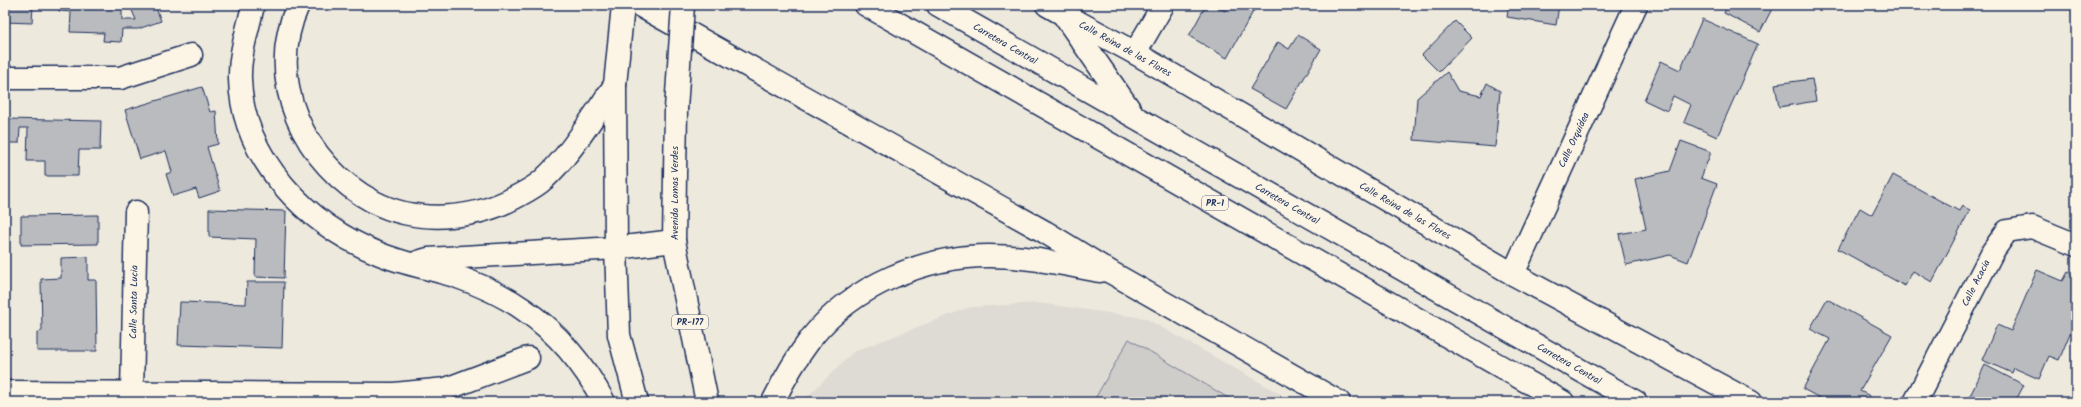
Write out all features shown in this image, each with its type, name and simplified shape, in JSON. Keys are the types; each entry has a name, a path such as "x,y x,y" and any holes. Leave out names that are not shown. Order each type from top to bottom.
{"main road":[{"path":"253,5 241,57 242,95 249,125 271,169 308,212 351,242 409,264 455,276 482,287 524,309 563,344 580,363 604,402"},
{"path":"298,5 289,33 286,72 291,103 297,120 315,152 339,177 375,203 399,211 444,217 476,212 513,199 543,180 556,167 615,85"},
{"path":"623,5 615,85 616,248 619,335 637,402"},
{"path":"639,5 1045,232 1112,273 1339,402"},
{"name":"Avenida Lomas Verdes","path":"683,5 676,109 674,242 707,402"},
{"name":"PR-1","path":"866,5 1563,402"},
{"name":"Carretera Central","path":"938,5 1636,402"},
{"path":"1135,53 1163,5"},
{"name":"Calle Orquídea","path":"1513,274 1636,5"},
{"path":"1055,10 1136,118"},
{"name":"Calle Reina de las Flores","path":"1055,10 1135,53 1513,274 1750,402"},
{"path":"5,78 120,78 191,55"},
{"name":"Calle Santa Lucia","path":"132,392 136,212"},
{"name":"Calle Acacia","path":"1915,402 1993,251 2007,231 2032,227 2076,245"},
{"path":"409,264 428,259 616,248 674,242"},
{"path":"773,402 801,353 813,336 830,319 866,291 908,270 934,262 987,256 1048,260 1112,273"},
{"path":"5,392 394,394 446,389 528,358"}],"shaded area":[{"path":"1038,303 1145,318 1295,402 802,402 853,352 970,307"},
{"path":"1129,339 1235,402 1093,402"}],"building":[{"path":"5,5 33,5 32,23 5,22"},
{"path":"59,5 122,5 122,20 136,20 131,8 138,5 155,5 161,21 138,29 122,29 121,42 103,41 104,33 70,32 71,12 59,11"},
{"path":"1206,5 1214,5 1225,11 1228,5 1245,5 1254,10 1227,58 1189,36"},
{"path":"1509,5 1559,5 1556,25 1507,17"},
{"path":"1725,5 1774,5 1760,32 1724,13 1727,6"},
{"path":"1702,19 1758,44 1717,137 1684,122 1691,105 1673,96 1667,111 1644,100 1661,61 1680,70"},
{"path":"1455,21 1472,38 1439,72 1422,55"},
{"path":"1298,35 1321,49 1286,109 1250,89 1278,42 1289,49"},
{"path":"1447,72 1458,91 1481,96 1487,83 1500,91 1495,147 1414,140 1417,98"},
{"path":"1812,79 1816,101 1779,107 1775,84"},
{"path":"202,87 210,112 216,111 218,144 207,147 220,191 199,198 196,189 173,196 166,174 172,172 166,151 140,159 125,110"},
{"path":"5,119 101,121 100,150 79,150 78,176 45,176 45,161 27,161 28,128 20,128 19,143 5,143"},
{"path":"1681,141 1711,152 1701,178 1717,184 1688,262 1670,255 1626,265 1619,234 1646,229 1635,179 1670,171"},
{"path":"1893,175 1959,211 1962,206 1970,210 1932,282 1913,271 1905,286 1838,249 1860,208 1872,215"},
{"path":"209,209 286,211 284,278 255,277 256,239 209,237"},
{"path":"98,215 98,244 21,245 21,216"},
{"path":"88,257 88,280 96,280 97,351 37,351 37,332 42,331 41,279 61,278 61,258"},
{"path":"2037,270 2063,281 2068,272 2076,276 2076,333 2071,331 2059,360 2049,356 2039,379 2014,368 2012,373 1982,360 1997,325 2011,331"},
{"path":"247,282 284,282 282,348 178,345 180,302 246,304"},
{"path":"1827,299 1892,335 1860,391 1870,396 1867,402 1827,402 1803,389 1830,339 1810,329"},
{"path":"1985,365 2024,385 2015,402 1967,402"}]}
